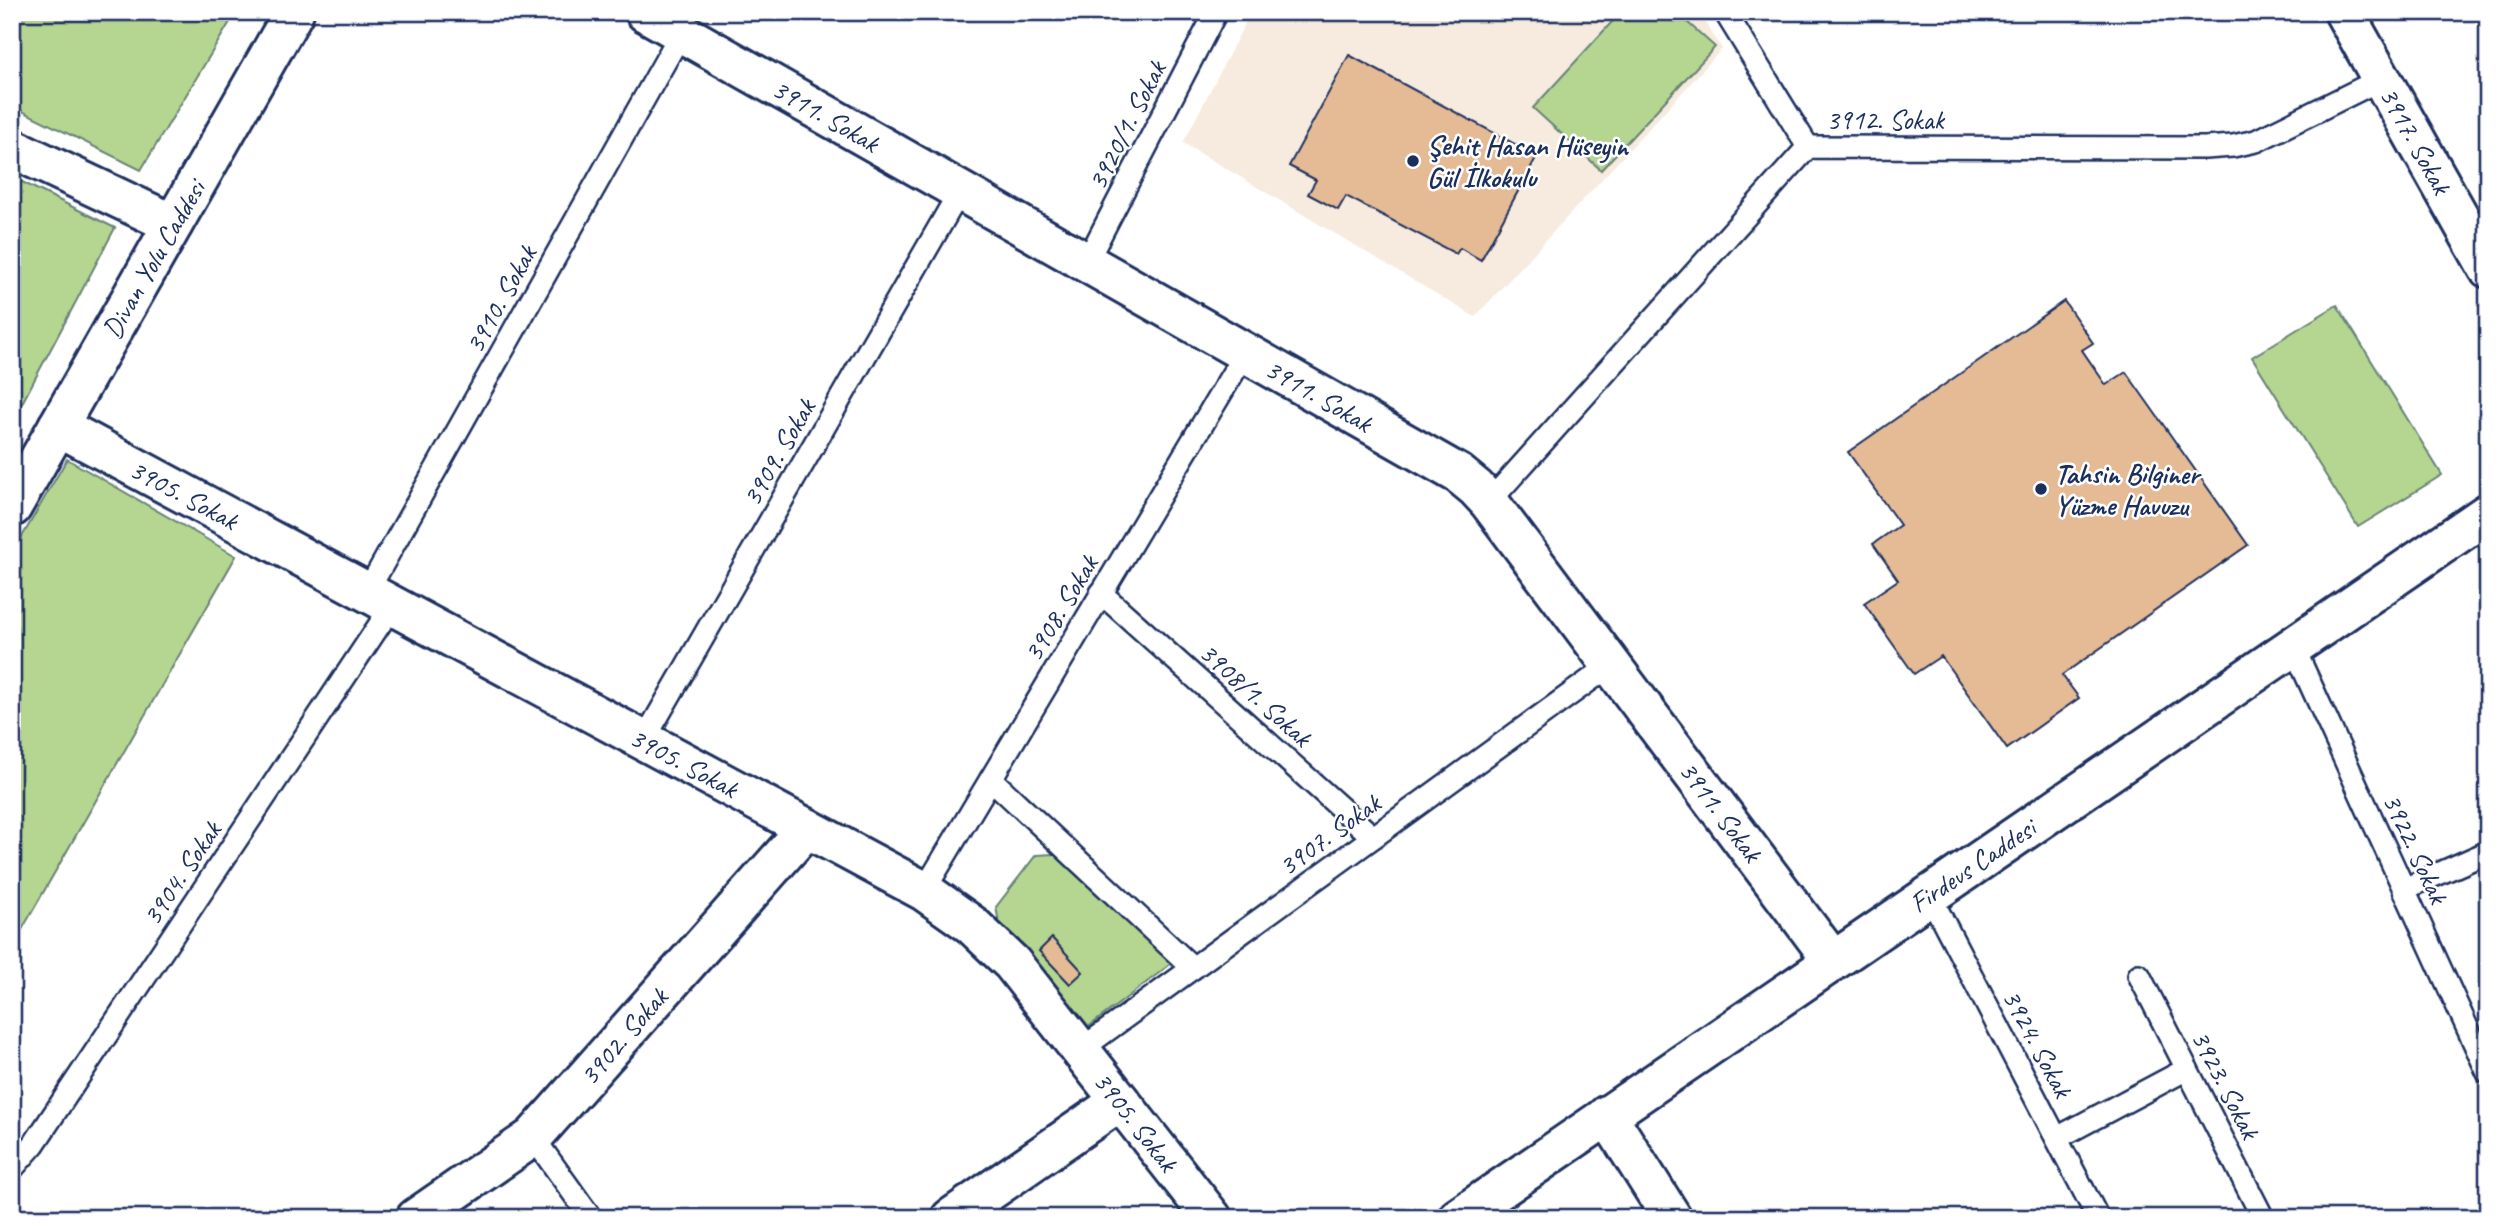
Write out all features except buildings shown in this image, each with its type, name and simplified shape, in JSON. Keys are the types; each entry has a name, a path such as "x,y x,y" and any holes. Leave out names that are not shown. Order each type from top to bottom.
{"street":[{"name":"Divan Yolu Caddesi","path":"12,506 293,12"},
{"name":"3911. Sokak","path":"645,12 687,23 960,191 1458,474 1476,488 1612,664 1833,961"},
{"name":"3917. Sokak","path":"2344,12 2488,268"},
{"path":"12,148 173,224"},
{"name":"3905. Sokak","path":"58,426 924,891 972,925 1012,963 1212,1218"},
{"name":"Firdevs Caddesi","path":"1458,1218 2488,513"},
{"name":"3902. Sokak","path":"416,1218 533,1137 807,828"},
{"path":"951,1218 1120,1101"},
{"path":"1607,1115 1672,1218"}],"lane":[{"name":"3920/1. Sokak","path":"1086,263 1216,12"},
{"path":"1725,12 1808,147"},
{"name":"3910. Sokak","path":"380,599 687,23"},
{"name":"3912. Sokak","path":"1489,502 1808,147 2233,146 2256,141 2281,130 2381,79"},
{"name":"3909. Sokak","path":"644,740 960,191"},
{"name":"3908. Sokak","path":"924,891 1245,353"},
{"name":"3908/1. Sokak","path":"1101,593 1373,837"},
{"name":"3904. Sokak","path":"12,1168 34,1144 380,599"},
{"name":"3922. Sokak","path":"2293,646 2488,1073"},
{"name":"3907. Sokak","path":"1080,1049 1612,664"},
{"path":"991,779 1193,968"},
{"path":"2404,889 2488,852"},
{"name":"3924. Sokak","path":"1929,894 2098,1218"},
{"name":"3923. Sokak","path":"2139,975 2263,1218"},
{"path":"2057,1138 2187,1069"},
{"path":"533,1137 590,1218"}],"shaded area":[{"path":"1251,12 1699,12 1722,49 1475,317 1183,143"}],"green space":[{"path":"12,12 236,12 141,170 12,106"},
{"path":"1621,12 1676,12 1715,47 1601,170 1533,108"},
{"path":"12,177 115,228 12,422"},
{"path":"2337,305 2442,475 2358,527 2252,357"},
{"path":"67,459 236,556 12,947 12,554"},
{"path":"1054,854 1172,963 1087,1028 999,923 996,907 1036,855"}],"place":[{"name":"Şehit Hasan Hüseyin Gül İlkokulu","path":"1413,161"},
{"name":"Tahsin Bilginer Yüzme Havuzu","path":"2041,489"}]}
